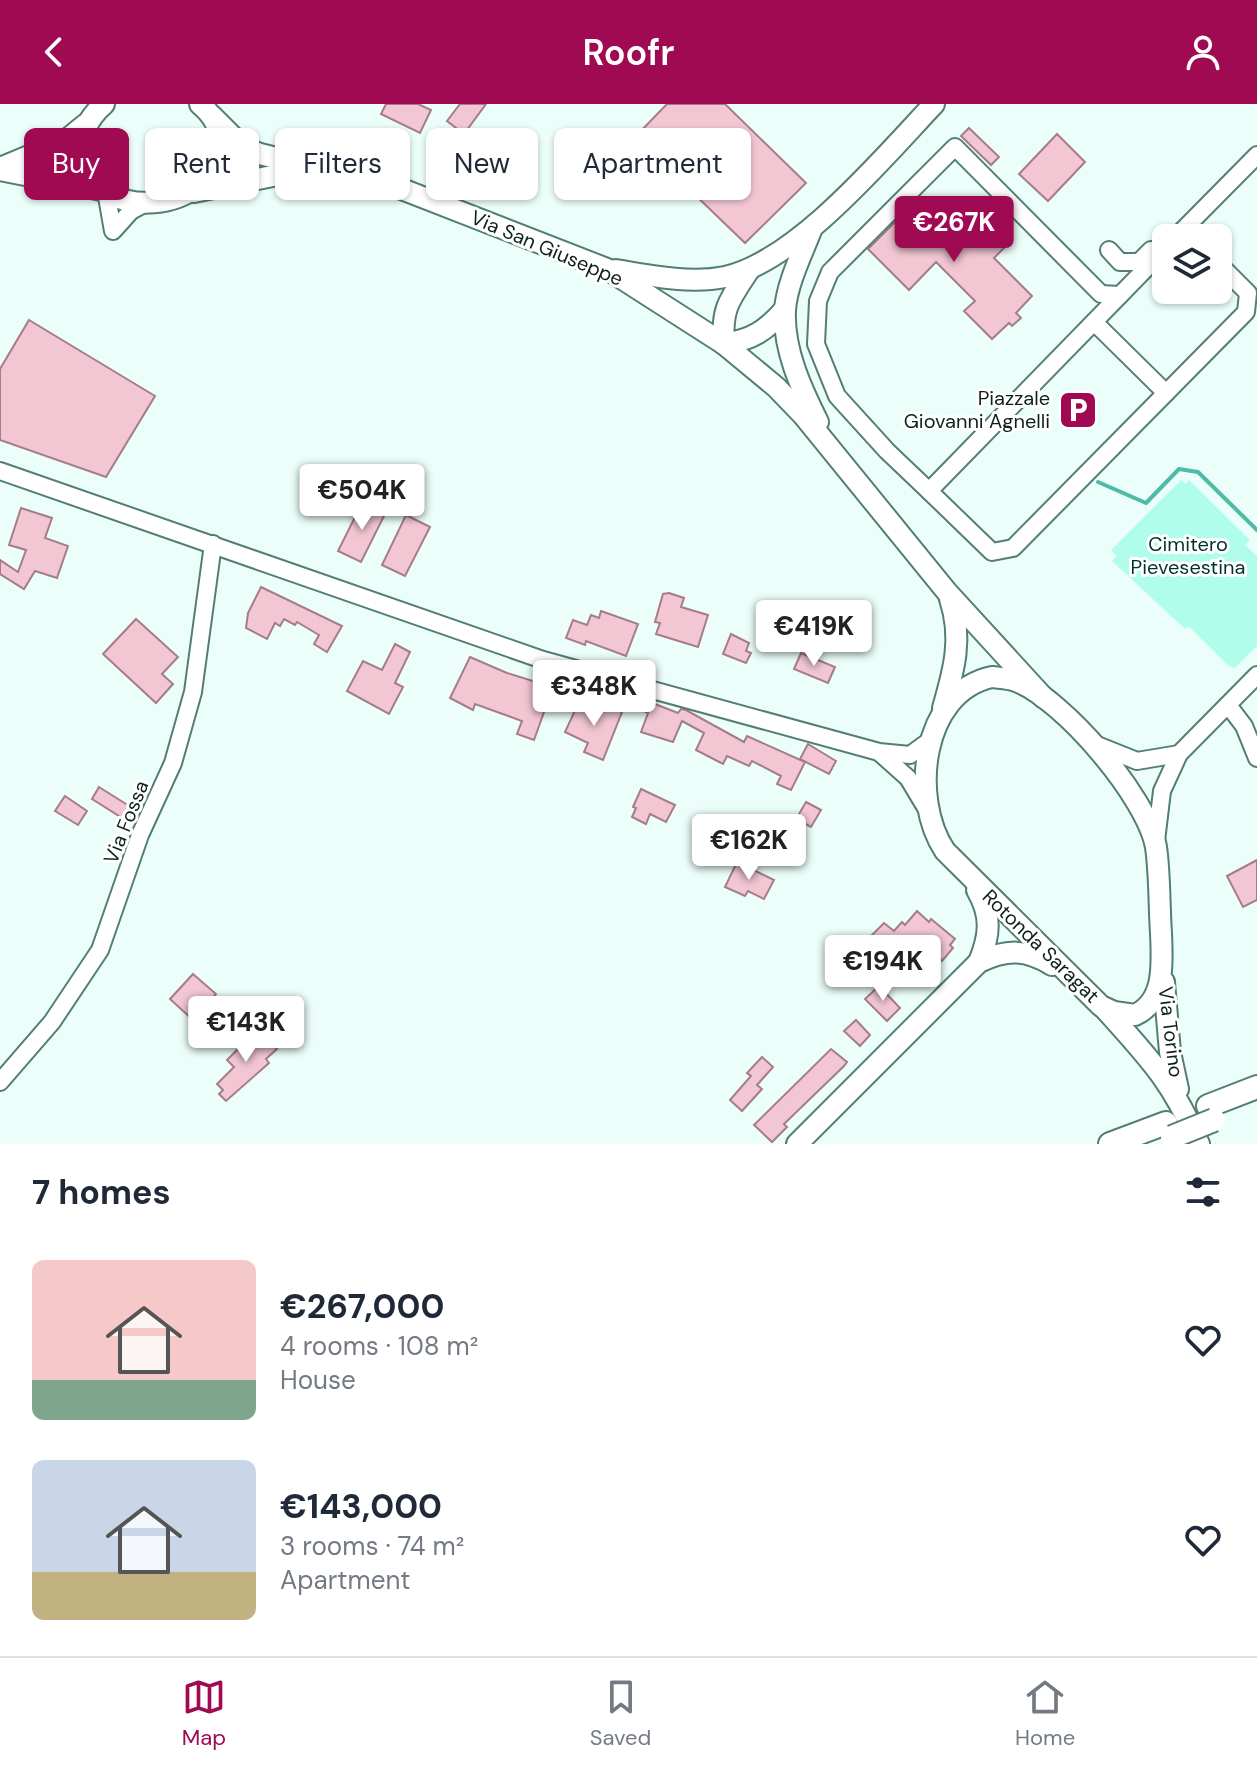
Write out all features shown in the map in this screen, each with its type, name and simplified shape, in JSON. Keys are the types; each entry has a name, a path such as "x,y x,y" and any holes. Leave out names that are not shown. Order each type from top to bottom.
{"highway":[{"path":"1110,1144 1163,1135 1257,1087"},
{"path":"1211,1113 1257,1103"}],"main road":[{"path":"0,169 65,141 104,104"},
{"path":"607,269 688,279 722,278 749,270 812,228 933,105"},
{"name":"Via San Giuseppe","path":"206,110 243,147 275,157"},
{"path":"85,128 86,124"},
{"path":"0,169 24,174"},
{"name":"Via San Giuseppe","path":"410,192 607,269 724,344 776,387 831,447 947,592 1044,698"},
{"path":"129,199 148,202"},
{"name":"Via San Giuseppe","path":"148,202 164,200"},
{"path":"812,228 785,309 786,336 794,367 831,447"},
{"path":"749,270 726,304 722,321 724,344 752,339 770,326 785,309"},
{"name":"Via San Giuseppe","path":"942,711 956,661 958,634 947,592"},
{"name":"Rotonda Saragat","path":"992,677 1016,681 1044,698 1093,743 1135,799 1155,845 1162,963 1155,998 1142,1012 1124,1015 1101,1006 937,839 927,810 926,779 932,739 942,711 970,684 992,677"},
{"path":"797,1144 979,962 986,945 989,919 970,876"},
{"path":"979,962 1012,951 1025,952 1075,979"},
{"name":"Via Torino","path":"1162,963 1170,1052 1181,1100 1199,1144"},
{"name":"Via Torino","path":"1101,1006 1150,1058 1181,1100"}],"street":[{"path":"1120,295 1101,294 955,147 830,272 818,301 816,344 837,396 887,451 992,552 1013,548 1246,312 1248,293 1232,277"},
{"path":"1194,224 1257,155"},
{"path":"107,200 110,237 131,211 148,202"},
{"path":"1109,250 1120,262 1139,262 1152,249"},
{"path":"929,491 1152,262"},
{"path":"1094,322 1166,393"},
{"path":"0,471 543,660 879,752 910,755 932,739"},
{"name":"Via Fossa","path":"0,1082 52,1022 100,950 140,835 173,763 193,692 213,544"},
{"path":"1155,845 1162,791 1179,754 1228,705 1238,688 1257,675"},
{"path":"1228,705 1244,726 1257,758"},
{"path":"1093,743 1137,761 1179,754"},
{"path":"879,752 908,778 927,810"}],"green space":[{"name":"Cimitero Pievesestina","path":"1181,480 1185,484 1189,480 1250,540 1245,545 1257,556 1257,646 1235,668 1229,666 1189,627 1185,629 1112,561 1117,556 1111,550"}],"building":[{"path":"386,104 418,104 431,110 420,133 381,114"},
{"path":"460,104 486,104 468,128 456,128 447,121"},
{"path":"667,104 725,104 750,128 644,128"},
{"path":"969,128 999,157 991,165 961,136"},
{"path":"751,129 806,183 745,243 700,200 751,200"},
{"path":"1057,134 1085,162 1048,201 1019,174"},
{"path":"918,199 961,242 989,213 998,222 989,231 1005,247 994,258 1032,296 1016,313 1021,318 1012,326 1009,323 992,339 964,311 975,301 936,262 909,290 868,249"},
{"path":"29,320 155,396 106,477 0,440 0,369"},
{"path":"363,501 386,512 361,562 338,551"},
{"path":"21,508 52,518 45,538 68,546 57,578 35,571 24,589 0,574 0,560 18,572 26,550 9,545"},
{"path":"406,515 430,527 405,576 382,565"},
{"path":"261,587 342,626 327,652 314,644 319,635 297,622 295,625 284,619 280,626 275,623 267,639 246,628 248,613"},
{"path":"663,594 684,598 681,607 708,615 698,647 656,634 660,623 655,622"},
{"path":"601,611 638,624 626,656 586,641 585,645 566,638 573,620 587,625 591,615 599,618"},
{"path":"136,619 178,657 162,674 173,684 156,703 103,654"},
{"path":"731,634 749,643 746,651 751,653 746,663 723,654"},
{"path":"395,644 410,652 395,683 403,687 389,714 347,691 363,661 382,670"},
{"path":"801,653 835,667 828,683 794,669"},
{"path":"470,657 536,682 538,677 565,686 559,704 548,701 534,740 517,734 522,721 475,704 473,710 450,698"},
{"path":"642,699 678,713 681,709 686,710 744,742 747,736 805,762 791,790 777,784 781,776 752,761 749,766 727,756 723,764 696,750 704,733 682,721 673,742 641,732 648,713 638,708"},
{"path":"578,704 600,714 604,704 622,712 603,760 584,752 588,743 565,732"},
{"path":"808,744 836,761 829,774 800,759"},
{"path":"99,787 134,809 127,821 92,799"},
{"path":"641,789 675,805 666,822 650,814 646,824 632,817"},
{"path":"65,796 87,811 78,825 55,811"},
{"path":"806,802 821,810 811,827 796,819"},
{"path":"1257,860 1257,900 1243,907 1227,876"},
{"path":"737,862 774,880 764,899 748,891 745,896 725,887"},
{"path":"917,911 955,939 950,945 953,948 942,961 936,955 930,962 907,942 898,953 890,945 875,962 859,948 884,923 894,931 902,922 905,925"},
{"path":"193,974 216,994 193,1020 170,999"},
{"path":"879,986 900,1008 887,1021 865,999"},
{"path":"856,1020 870,1035 860,1046 844,1031"},
{"path":"257,1030 277,1049 266,1059 269,1063 226,1101 219,1094 223,1090 217,1084 234,1067 227,1060"},
{"path":"831,1049 847,1062 784,1124 787,1127 772,1142 754,1125"},
{"path":"762,1057 773,1067 757,1085 762,1089 742,1111 730,1100 751,1076 747,1073"}],"waterway":[{"path":"1098,482 1146,503 1179,469 1198,472 1257,530"}],"place":[{"name":"Piazzale Giovanni Agnelli","path":"1078,410"}]}
